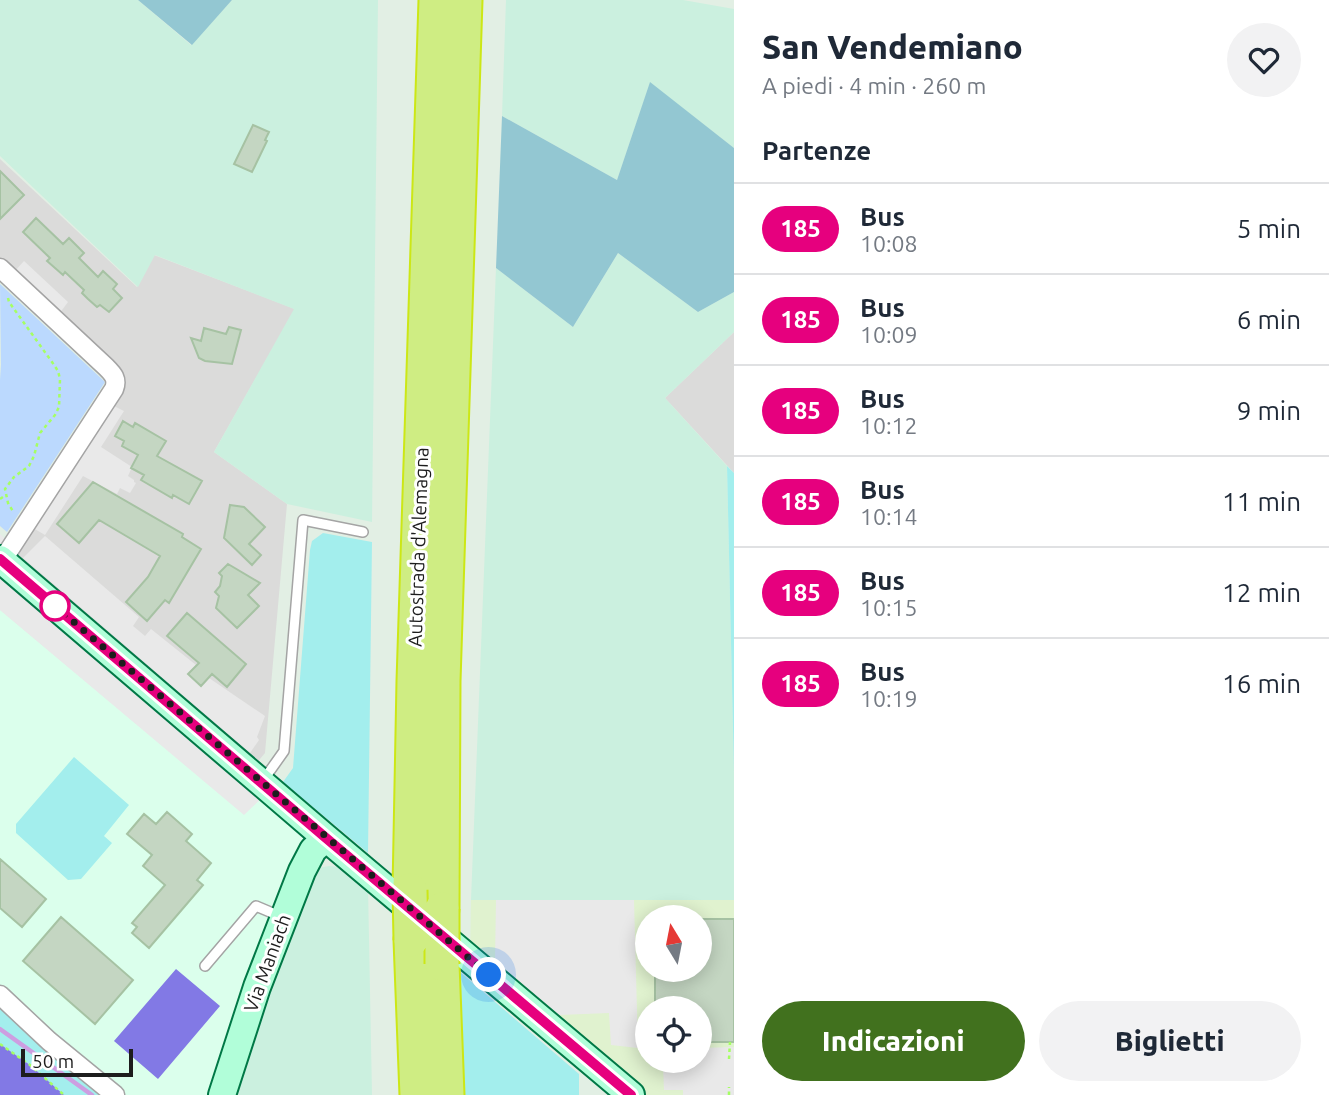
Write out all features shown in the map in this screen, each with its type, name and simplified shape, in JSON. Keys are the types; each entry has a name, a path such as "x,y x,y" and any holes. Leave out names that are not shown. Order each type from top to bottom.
{"highway":[{"name":"Autostrada d'Alemagna","path":"416,1095 410,890 414,667 436,0"},
{"name":"Autostrada d'Alemagna","path":"447,1095 442,964 444,667 465,0"}],"street":[{"path":"0,268 106,367 115,377 116,383 1,560 631,1095"},
{"name":"Via Maniach","path":"222,1095 257,988 308,858 326,838"},
{"path":"0,996 49,1041 115,1095"}],"lane":[{"path":"261,783 284,751 303,520 363,532"},
{"path":"205,966 256,906 284,918"}],"path":[{"path":"12,291 8,297 9,302 58,371 60,379 55,415 40,433 29,466 14,477 5,489 10,508 19,518"},
{"path":"0,499 6,495"},
{"path":"729,1059 730,1042"},
{"path":"0,1044 30,1065 64,1095"},
{"path":"729,1087 729,1095"}],"shaded area":[{"path":"0,0 138,0 191,45 232,0 378,0 372,522 287,504 214,452 294,309 155,255 138,287 0,156"},
{"path":"138,0 232,0 192,45"},
{"path":"506,0 683,0 734,9 734,148 650,83 617,180 502,116"},
{"path":"650,82 734,148 734,292 698,312 618,253 573,327 496,268 502,116 617,180"},
{"path":"0,159 137,287 154,255 295,309 214,452 287,504 265,753 249,772 2,561 116,383 0,265"},
{"path":"618,253 698,312 734,292 734,332 665,398 727,466 734,900 471,900 496,268 573,327"},
{"path":"24,261 68,302 59,314 14,272"},
{"path":"0,284 105,382 7,532 0,526"},
{"path":"734,332 734,473 665,398"},
{"path":"112,405 124,411 101,447 132,467 128,476 136,483 130,493 120,488 117,494 83,476 45,535 33,528"},
{"path":"727,466 734,473 734,773"},
{"path":"323,533 372,542 368,853 283,782 293,768 310,550 312,541"},
{"path":"0,534 12,545 2,560 270,790 244,815 0,610"},
{"path":"45,536 139,617 133,626 145,636 151,629 196,665 188,674 201,686 209,678 265,716 257,737 259,740 250,753 23,558"},
{"path":"0,610 244,814 270,790 326,838 222,1095 115,1095 0,996"},
{"path":"74,757 129,805 104,836 112,843 81,879 68,880 16,833 16,824"},
{"path":"340,867 368,886 372,1095 222,1095 312,873 318,868"},
{"path":"471,900 734,900 734,1095 631,1095 470,959"},
{"path":"496,900 634,900 635,1048 611,1045 609,1013 559,1015 495,961"},
{"path":"176,969 220,1006 158,1079 114,1041"},
{"path":"460,972 579,1074 579,1095 458,1095 454,990"},
{"path":"0,995 115,1095 64,1095 30,1065 0,1044"},
{"path":"0,1044 30,1065 64,1095 0,1095"},
{"path":"734,1047 734,1095 683,1095 683,1090 664,1090 663,1073 712,1073 712,1048"}],"building":[{"path":"253,125 269,132 252,172 234,164"},
{"path":"0,171 24,195 0,219"},
{"path":"36,218 63,244 69,238 84,253 79,258 98,277 103,271 117,284 113,289 122,298 109,312 100,305 97,307 65,272 63,275 47,261 50,258 23,232"},
{"path":"229,327 241,330 232,364 199,358 191,338 201,341 204,328 226,334"},
{"path":"123,421 133,427 135,423 166,441 157,456 202,481 189,504 173,495 172,498 141,480 144,475 131,468 138,455 122,446 124,441 115,436"},
{"path":"93,482 183,534 182,537 201,549 169,603 165,600 147,621 126,602 148,577 160,556 99,520 79,543 57,524"},
{"path":"230,505 244,507 265,527 249,544 261,555 252,565 224,538"},
{"path":"228,564 260,583 248,595 259,606 237,628 216,608 219,596 215,592 220,586 222,576 219,573"},
{"path":"187,613 246,664 227,687 212,674 201,686 188,674 199,663 167,636"},
{"path":"167,812 192,834 186,841 211,863 197,880 203,885 149,948 132,933 137,927 132,923 165,885 143,866 152,855 127,834 144,814 156,824"},
{"path":"0,859 46,899 22,927 0,908"},
{"path":"61,917 133,980 95,1024 23,961"},
{"path":"712,919 734,919 734,1042 712,1042 712,996 655,996 655,982 712,982"}],"waterway":[{"path":"0,1029 92,1095"}],"bus line":[{"name":"185","path":"0,559 631,1095"}],"route":[{"path":"55,606 489,975"}]}
